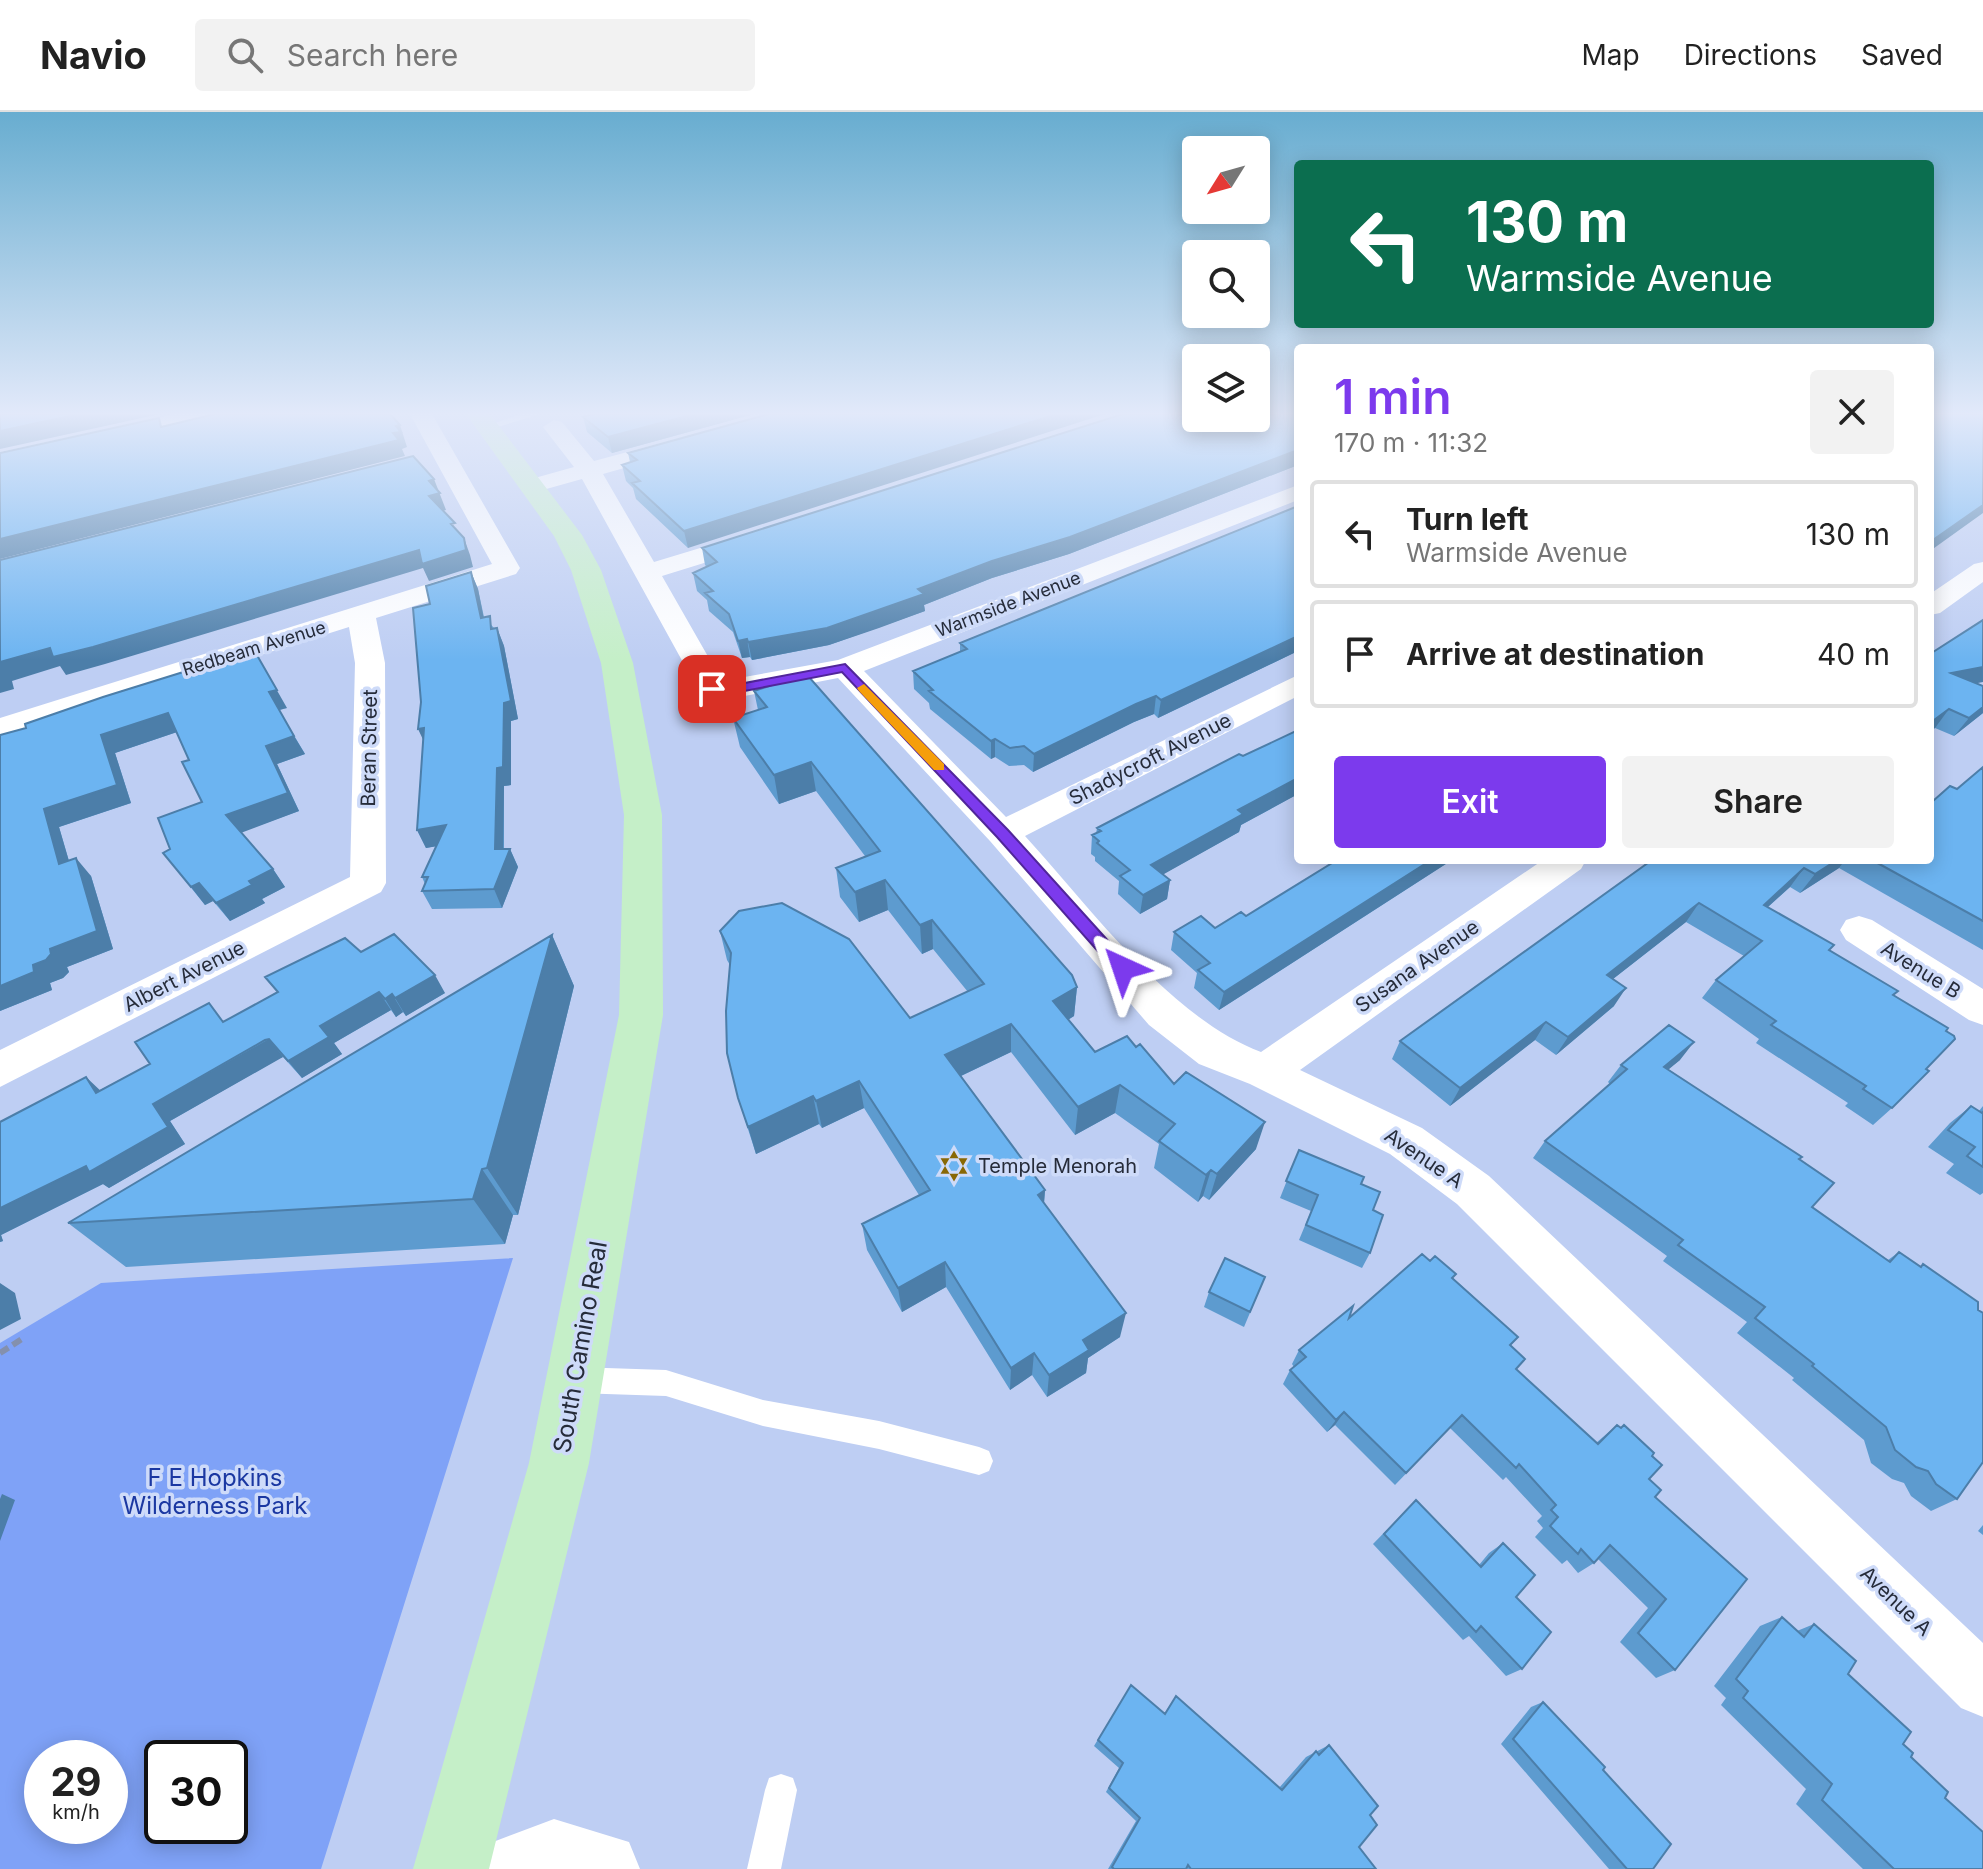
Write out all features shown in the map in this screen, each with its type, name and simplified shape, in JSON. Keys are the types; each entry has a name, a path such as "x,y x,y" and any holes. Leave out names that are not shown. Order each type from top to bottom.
{"main road":[{"name":"South Camino Real","path":"451,1869 559,1463 641,1015 643,815 617,663 586,570 568,535 539,496"},
{"path":"520,1869 554,1856 602,1869"}],"street":[{"name":"Redbeam Avenue","path":"0,728 507,568 469,496"},
{"path":"604,496 648,572 769,535"},
{"name":"Warmside Avenue","path":"648,572 712,689 729,690 845,668 1288,496"},
{"path":"1934,604 1983,570"},
{"name":"Beran Street","path":"361,614 370,663 368,883"},
{"name":"Avenue A","path":"845,668 1002,833 1163,1014 1214,1052 1265,1072 1406,1141 1473,1190 1983,1686"},
{"name":"Shadycroft Avenue","path":"1002,833 1294,686"},
{"name":"Susana Avenue","path":"1265,1072 1562,864"},
{"name":"Albert Avenue","path":"0,1070 368,883"},
{"name":"Avenue B","path":"1859,930 1983,1009"}],"lane":[{"path":"575,1380 666,1383 763,1413 879,1435 979,1461"},
{"path":"764,1869 781,1790"}],"path":[{"path":"0,1353 25,1337"}],"green space":[{"name":"F E Hopkins Wilderness Park","path":"513,1258 321,1869 0,1869 0,1343 101,1283"}],"building":[{"path":"0,496 173,496 0,539"},
{"path":"254,496 429,496 455,523 451,524 464,538 466,550 422,564 419,550 93,647 53,657 50,648 0,662 0,560"},
{"path":"646,496 796,496 684,531"},
{"path":"865,496 1177,496 1070,537 992,561 918,589 924,594 827,628 748,642 747,639 738,641 729,614 705,593 713,591 693,573 717,562 702,548"},
{"path":"1934,496 1983,496 1983,505 1934,539"},
{"path":"1294,508 1294,638 1161,700 1156,696 1136,704 1034,754 1024,746 1010,748 995,739 991,741 929,691 933,690 913,671 967,649 960,643"},
{"path":"471,572 481,618 490,616 491,629 497,628 511,701 504,703 503,767 497,768 495,849 510,849 494,889 422,891 428,877 422,877 446,825 417,830 424,728 418,729 421,702 413,608 430,604 426,586"},
{"path":"1983,620 1983,667 1951,673 1983,686 1983,707 1969,718 1949,709 1934,720 1934,651"},
{"path":"254,650 277,690 269,692 294,736 266,746 288,793 226,815 273,869 249,881 252,885 216,903 199,883 191,887 163,853 170,849 158,818 202,802 182,762 189,760 168,713 101,735 117,785 44,809 59,864 76,858 97,931 50,949 51,954 46,960 33,965 34,972 0,986 0,735 26,728 25,724 103,697"},
{"path":"805,674 1072,975 1077,987 1053,1001 1095,1052 1127,1036 1136,1047 1140,1044 1174,1084 1186,1072 1265,1122 1217,1174 1211,1170 1206,1175 1159,1141 1175,1124 1120,1085 1078,1107 1011,1024 945,1055 1045,1190 1038,1195 1126,1313 1083,1340 1089,1350 1049,1375 1034,1353 1011,1368 945,1262 898,1288 862,1224 930,1190 859,1081 816,1101 813,1096 748,1127 727,1053 726,1011 731,953 720,931 739,911 782,903 849,939 910,1018 984,984 932,920 920,925 885,880 855,892 836,868 880,851 811,762 774,775 733,718 767,707 754,691"},
{"path":"1294,732 1294,780 1238,810 1243,814 1151,865 1170,880 1143,895 1120,876 1130,870 1097,843 1099,841 1092,835 1101,831 1097,828 1239,754 1243,756"},
{"path":"1983,767 1983,921 1879,864 1934,864 1934,800 1950,786 1957,789"},
{"path":"1330,864 1425,864 1224,992 1198,970 1210,963 1174,932 1201,916 1215,928 1241,912 1246,916"},
{"path":"1646,864 1831,864 1815,874 1804,868 1764,905 1834,945 1829,950 1898,991 1893,995 1948,1028 1946,1031 1955,1039 1892,1108 1863,1089 1866,1086 1771,1025 1776,1021 1716,980 1762,941 1699,903 1607,975 1626,988 1568,1037 1546,1022 1460,1088 1400,1041"},
{"path":"394,934 435,975 395,998 392,994 385,999 379,992 320,1026 329,1037 288,1061 269,1039 265,1040 153,1104 168,1127 89,1172 86,1166 0,1208 0,1122 86,1077 96,1093 150,1064 135,1042 209,1003 223,1022 278,992 265,977 345,938 361,952"},
{"path":"552,935 487,1168 482,1169 473,1199 68,1223"},
{"path":"1669,1025 1694,1042 1664,1067 1802,1157 1799,1159 1834,1183 1812,1207 1890,1262 1899,1252 1921,1267 1923,1264 1978,1302 1978,1310 1983,1313 1983,1462 1957,1499 1936,1484 1928,1471 1916,1467 1895,1450 1886,1427 1755,1318 1765,1307 1678,1245 1683,1240 1545,1141 1627,1069 1621,1065"},
{"path":"1971,1106 1983,1112 1983,1167 1967,1156 1975,1147 1948,1130"},
{"path":"1299,1150 1364,1177 1361,1184 1380,1192 1373,1210 1383,1215 1370,1253 1306,1225 1318,1195 1286,1181"},
{"path":"1422,1254 1430,1261 1435,1256 1456,1274 1452,1278 1518,1337 1510,1345 1525,1359 1516,1369 1598,1444 1617,1425 1621,1428 1624,1425 1654,1453 1652,1456 1662,1465 1649,1479 1661,1490 1655,1497 1747,1579 1675,1670 1638,1633 1666,1599 1610,1545 1594,1563 1581,1549 1578,1554 1550,1526 1558,1517 1551,1510 1556,1505 1519,1464 1516,1468 1462,1415 1406,1473 1344,1412 1336,1420 1290,1370 1306,1357 1299,1350 1353,1306 1349,1318"},
{"path":"1225,1258 1265,1277 1250,1312 1209,1292"},
{"path":"1416,1500 1481,1567 1503,1543 1535,1575 1516,1597 1551,1632 1522,1669 1481,1626 1476,1632 1384,1534"},
{"path":"1782,1617 1804,1637 1814,1624 1856,1661 1848,1674 1911,1732 1903,1744 1913,1753 1911,1757 1948,1792 1945,1798 1983,1832 1983,1869 1894,1869 1822,1800 1832,1784 1743,1698 1748,1691 1736,1679"},
{"path":"1131,1685 1165,1714 1176,1696 1282,1790 1316,1751 1319,1755 1329,1745 1378,1806 1370,1815 1377,1825 1359,1847 1376,1869 1191,1869 1188,1865 1186,1869 1114,1869 1112,1867 1140,1818 1109,1788 1123,1763 1098,1740"},
{"path":"1543,1702 1605,1767 1603,1770 1671,1844 1653,1869 1627,1869 1513,1739"}],"slow traffic":[{"path":"864,688 939,767"}],"place":[{"name":"Temple Menorah","path":"954,1166"}],"route":[{"path":"712,689 729,690 845,668 1002,833 1123,968"}]}
